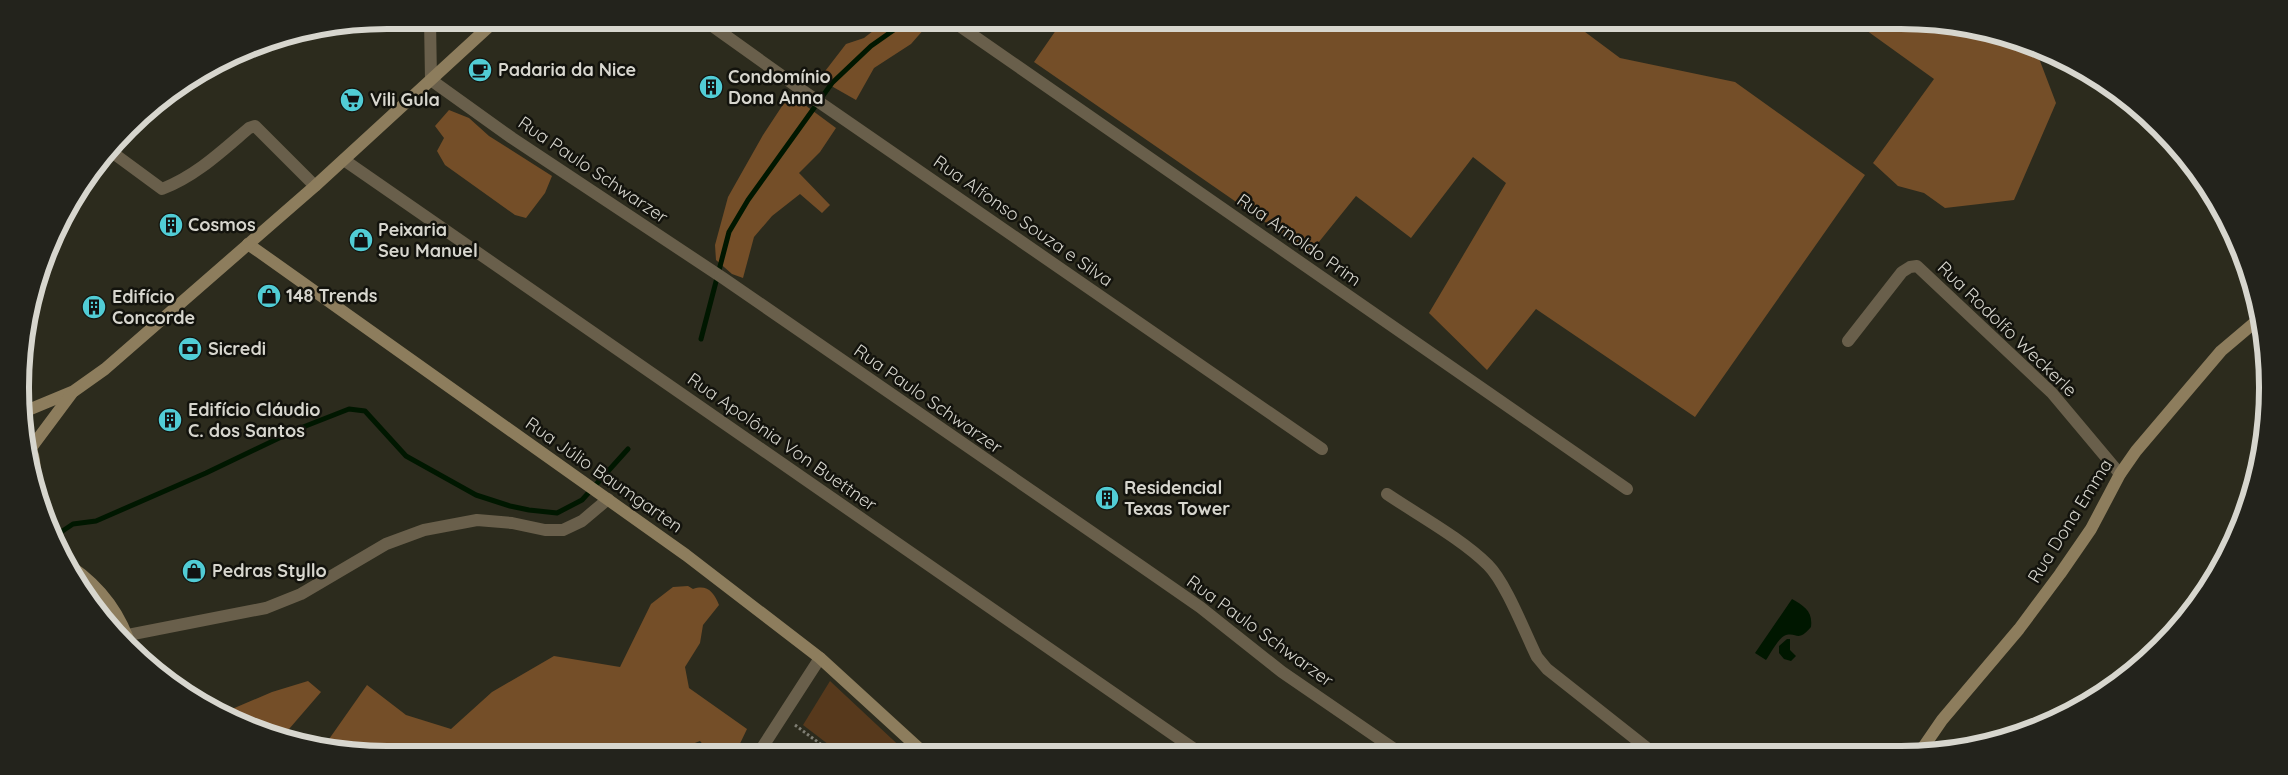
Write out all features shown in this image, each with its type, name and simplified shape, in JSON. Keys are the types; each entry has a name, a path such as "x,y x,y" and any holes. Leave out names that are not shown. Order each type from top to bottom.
{"street":[{"path":"430,29 431,80"},
{"path":"30,409 74,390 105,369 315,186 486,29"},
{"name":"Rua Alfonso Souza e Silva","path":"716,29 806,94 1322,449"},
{"name":"Rua Arnoldo Prim","path":"964,29 1627,489"},
{"name":"Rua Paulo Schwarzer","path":"431,80 512,138 724,278 1184,596 1282,672 1390,746"},
{"path":"115,155 162,188 181,182 249,128 256,126 315,186"},
{"name":"Rua Apolônia Von Buettner","path":"344,160 1190,746"},
{"name":"Rua Júlio Baumgarten","path":"248,244 686,555 820,658 916,746"},
{"name":"Rua Rodolfo Weckerle","path":"1848,341 1902,272 1910,266 1917,266 2052,393 2120,474"},
{"name":"Rua Dona Emma","path":"1925,745 1942,720 2019,629 2060,574 2090,529 2120,474 2136,451 2221,351 2253,324"},
{"path":"33,438 74,390"},
{"path":"1387,494 1461,544 1488,565 1497,577 1537,657 1547,668 1644,746"},
{"path":"129,636 266,608 301,594 386,544 424,530 477,520 512,523 545,530 564,530 582,521 604,496"},
{"path":"81,573 109,603 123,623 127,634"},
{"path":"763,746 820,658"}],"path":[{"path":"782,715 823,746"}],"shaded area":[{"path":"876,29 924,29 911,44 874,68 856,100 819,79 846,44 864,38"},
{"path":"1057,29 1581,29 1620,58 1735,82 1865,175 1695,417 1536,309 1487,370 1429,313 1506,183 1473,157 1411,238 1356,196 1310,253 1034,62"},
{"path":"1865,29 1947,32 1993,41 2037,55 2056,103 2014,200 1945,208 1924,193 1898,186 1873,163 1934,79"},
{"path":"790,94 836,128 820,152 799,173 830,205 822,213 800,194 772,216 754,237 743,278 732,274 716,260 715,245 728,197 763,135"},
{"path":"449,110 469,118 489,136 552,176 545,193 526,218 515,215 445,165 437,151 444,138 435,126"},
{"path":"673,587 706,588 715,596 719,605 703,625 700,643 685,667 689,688 747,729 739,746 704,746 700,741 687,746 388,746 328,741 367,685 406,715 451,729 492,692 554,656 620,667 651,604"},
{"path":"1792,599 1807,610 1811,617 1811,627 1803,635 1790,634 1783,637 1777,642 1766,660 1755,653"},
{"path":"1787,639 1790,639 1790,650 1796,656 1791,661 1784,659 1779,653 1779,646"},
{"path":"308,681 321,692 287,732 250,719 230,710 272,692"},
{"path":"830,681 899,746 831,746 803,725"}],"waterway":[{"path":"701,339 729,232 748,200 832,83 871,46 895,29"},
{"path":"61,532 73,524 96,521 206,473 298,429 349,409 365,411 406,456 476,495 529,510 557,513 582,500 628,449"}],"place":[{"name":"Padaria da Nice","path":"480,70"},
{"name":"Condomínio Dona Anna","path":"711,87"},
{"name":"Vili Gula","path":"352,100"},
{"name":"Cosmos","path":"171,225"},
{"name":"Peixaria Seu Manuel","path":"361,240"},
{"name":"148 Trends","path":"269,296"},
{"name":"Edifício Concorde","path":"94,307"},
{"name":"Sicredi","path":"190,349"},
{"name":"Edifício Cláudio C. dos Santos","path":"170,420"},
{"name":"Residencial Texas Tower","path":"1107,498"},
{"name":"Pedras Styllo","path":"194,571"}]}
